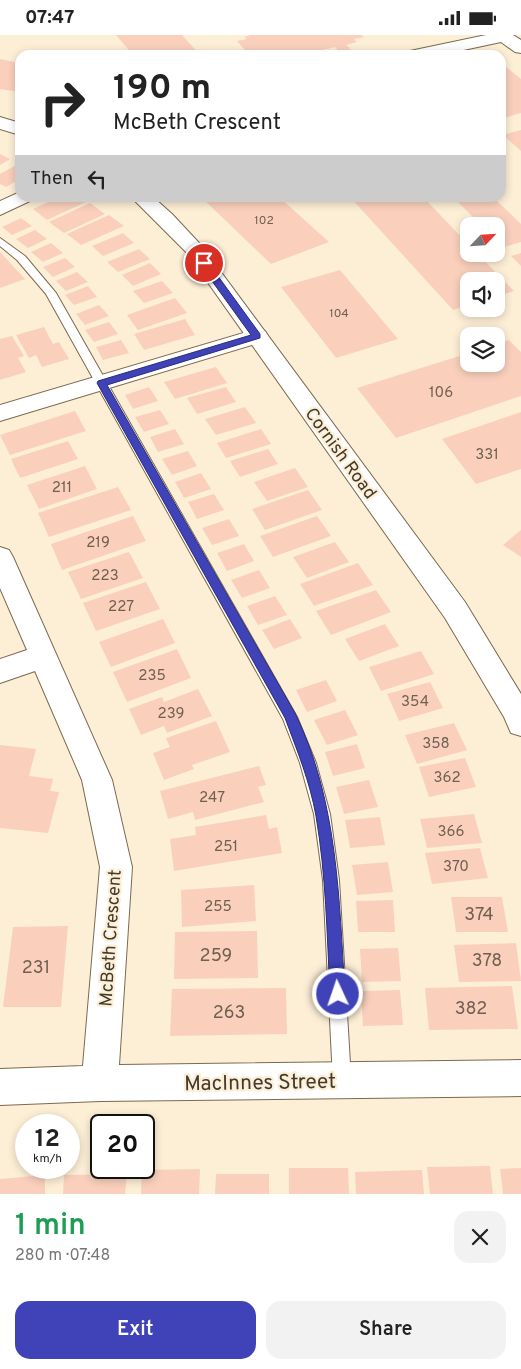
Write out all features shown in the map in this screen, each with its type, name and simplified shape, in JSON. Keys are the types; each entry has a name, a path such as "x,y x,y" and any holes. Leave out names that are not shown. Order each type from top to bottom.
{"street":[{"path":"440,50 501,37 509,39 521,48"},
{"path":"0,123 15,128"},
{"path":"0,209 15,201"},
{"name":"Cornish Road","path":"147,202 165,218 194,249 455,610 517,713 521,724"},
{"path":"0,413 256,336"},
{"name":"McBeth Crescent","path":"0,557 97,780 116,867 100,1083"},
{"path":"0,671 44,656"},
{"name":"MacInnes Street","path":"0,1087 100,1083 521,1078"}],"lane":[{"path":"0,241 21,259 51,293 290,717 308,763 322,814 331,880 342,1081"}],"building":[{"path":"116,35 182,35 196,50 129,50"},
{"path":"251,35 361,35 364,37 354,39 357,42 346,45 351,49 347,50 337,50 335,47 323,50 245,50 237,41 247,39 244,37"},
{"path":"0,59 15,62 15,91 0,89"},
{"path":"506,67 521,79 521,113 506,117"},
{"path":"521,130 521,151 506,138 506,134"},
{"path":"0,154 10,159 0,165"},
{"path":"15,166 15,182 6,187 0,184 0,174"},
{"path":"48,202 86,202 47,220 33,209"},
{"path":"206,202 285,202 329,242 271,264"},
{"path":"355,202 428,202 460,236 460,263 487,263 496,272 460,272 460,308 453,310"},
{"path":"458,202 498,202 521,224 521,242 505,247 505,217 473,217"},
{"path":"90,203 105,214 64,233 49,222"},
{"path":"109,215 124,226 81,245 67,234"},
{"path":"21,218 32,226 12,235 2,227"},
{"path":"35,230 47,239 28,248 16,239"},
{"path":"123,233 134,243 103,256 92,246"},
{"path":"51,243 63,253 43,262 31,252"},
{"path":"139,249 150,259 118,272 107,262"},
{"path":"0,252 25,279 0,288"},
{"path":"521,253 521,266 511,256"},
{"path":"65,258 75,267 53,277 43,267"},
{"path":"150,263 161,274 133,286 122,275"},
{"path":"340,270 398,339 336,358 281,287"},
{"path":"77,272 88,282 66,291 56,281"},
{"path":"162,281 173,293 144,303 133,291"},
{"path":"505,282 514,291 505,294"},
{"path":"88,286 97,297 74,305 65,295"},
{"path":"175,298 187,313 138,330 127,315"},
{"path":"99,305 109,316 85,325 76,314"},
{"path":"185,319 195,335 144,350 134,334"},
{"path":"109,322 118,334 94,342 85,330"},
{"path":"44,327 53,344 59,342 69,359 42,367 36,355 29,358 16,335"},
{"path":"12,336 24,356 18,358 26,372 0,380 0,339"},
{"path":"121,340 129,353 103,360 96,347"},
{"path":"509,340 521,352 521,396 396,438 357,388 460,356 460,372 505,372 505,341"},
{"path":"216,367 227,383 175,399 164,382"},
{"path":"149,387 158,401 133,409 125,395"},
{"path":"226,387 236,402 197,414 187,398"},
{"path":"245,407 256,423 216,435 205,419"},
{"path":"160,410 169,424 144,432 135,417"},
{"path":"75,411 86,431 10,455 0,435"},
{"path":"521,412 521,469 476,484 442,439"},
{"path":"175,429 184,444 158,452 150,437"},
{"path":"261,429 271,444 226,458 217,443"},
{"path":"68,441 78,459 20,478 11,459"},
{"path":"268,449 278,464 240,477 230,461"},
{"path":"188,451 197,466 172,475 162,459"},
{"path":"85,466 97,489 39,509 27,485"},
{"path":"295,468 308,487 267,501 254,482"},
{"path":"201,473 211,489 184,498 175,482"},
{"path":"118,487 131,510 49,537 38,513"},
{"path":"308,490 322,510 265,530 252,509"},
{"path":"214,494 224,510 197,519 188,502"},
{"path":"133,516 146,541 62,570 51,544"},
{"path":"317,516 331,536 273,557 260,536"},
{"path":"229,519 239,536 212,545 202,528"},
{"path":"521,530 521,557 503,545"},
{"path":"335,542 349,562 307,578 293,557"},
{"path":"244,544 254,561 227,571 217,553"},
{"path":"129,552 143,578 81,599 68,572"},
{"path":"358,563 373,585 314,606 300,584"},
{"path":"259,570 270,588 242,598 231,580"},
{"path":"146,582 160,609 96,631 83,603"},
{"path":"376,590 391,612 331,635 316,611"},
{"path":"275,596 287,615 258,625 247,606"},
{"path":"163,619 175,643 111,667 99,642"},
{"path":"290,619 302,638 274,649 262,630"},
{"path":"385,624 399,646 359,661 345,639"},
{"path":"177,649 191,678 127,702 113,672"},
{"path":"421,651 434,674 381,691 369,667"},
{"path":"326,680 337,701 307,712 296,690"},
{"path":"430,682 443,708 399,721 387,694"},
{"path":"198,689 212,716 167,733 164,726 141,735 129,709 162,697 164,702"},
{"path":"345,710 358,735 327,745 314,720"},
{"path":"216,721 230,752 192,765 194,769 164,780 153,753 170,747 166,738"},
{"path":"454,723 467,750 417,764 405,735"},
{"path":"357,744 365,768 333,776 325,752"},
{"path":"0,745 36,749 29,776 53,779 50,791 59,792 48,833 0,828"},
{"path":"465,758 476,787 429,797 419,767"},
{"path":"259,766 266,785 258,787 264,802 195,820 193,812 168,819 160,791"},
{"path":"369,780 378,807 344,814 336,787"},
{"path":"474,814 482,843 427,848 420,819"},
{"path":"266,815 269,829 277,827 282,853 174,871 170,839 196,835 195,827"},
{"path":"380,817 385,845 350,848 345,820"},
{"path":"480,848 488,878 432,884 425,853"},
{"path":"388,862 393,892 357,895 352,865"},
{"path":"254,885 256,921 182,927 181,890"},
{"path":"451,897 502,897 508,932 456,932"},
{"path":"393,900 395,932 358,932 356,901"},
{"path":"68,926 61,1007 3,1007 13,927"},
{"path":"257,931 258,978 174,979 175,932"},
{"path":"516,943 521,981 459,982 454,945"},
{"path":"398,948 401,981 362,982 360,949"},
{"path":"512,986 518,1029 429,1030 425,988"},
{"path":"286,988 287,1034 170,1036 172,989"},
{"path":"400,990 403,1025 363,1026 361,991"},
{"path":"490,1166 493,1194 430,1194 427,1167"},
{"path":"289,1168 348,1168 349,1194 289,1194"},
{"path":"521,1168 521,1194 503,1194 500,1169"},
{"path":"200,1169 199,1194 141,1194 142,1179 155,1179 155,1170"},
{"path":"422,1170 424,1194 356,1194 355,1172"},
{"path":"216,1174 269,1174 269,1194 215,1194"},
{"path":"80,1175 90,1175 90,1179 126,1179 125,1194 63,1194 64,1179 80,1179"},
{"path":"0,1179 45,1179 45,1194 0,1194"}],"route":[{"path":"204,263 256,336 102,383 290,717 308,763 322,814 331,880 338,994"}]}
